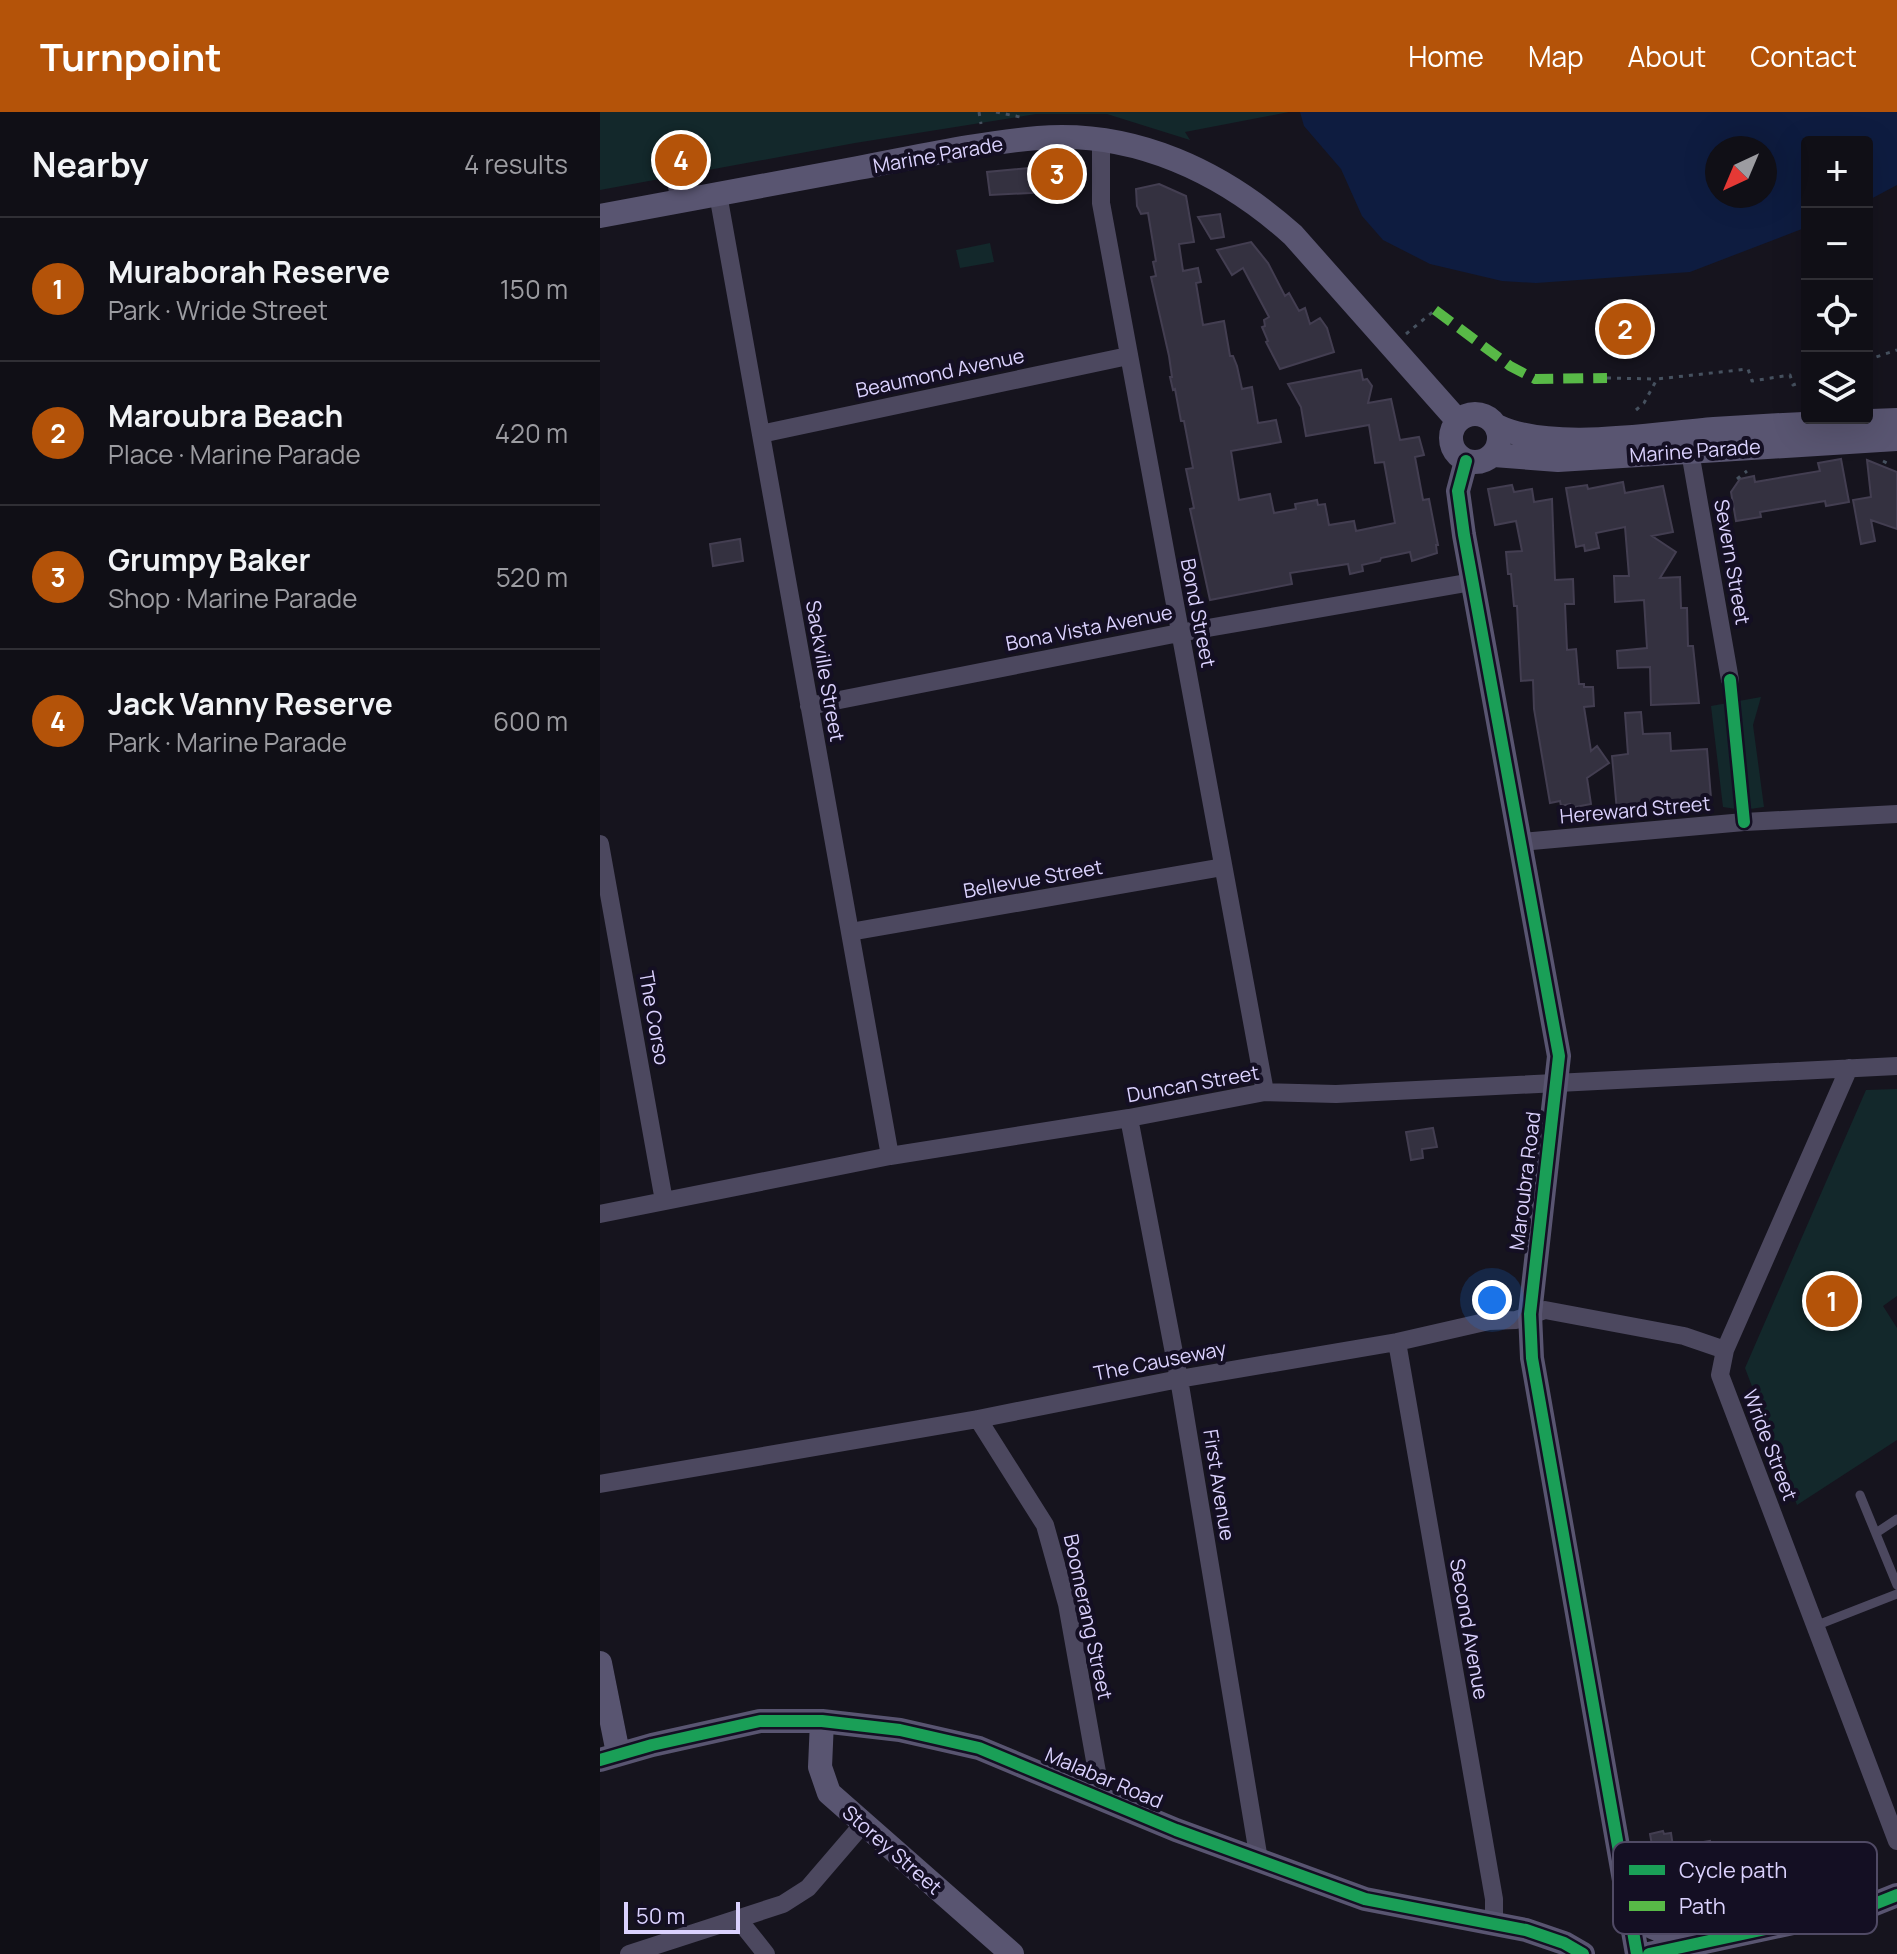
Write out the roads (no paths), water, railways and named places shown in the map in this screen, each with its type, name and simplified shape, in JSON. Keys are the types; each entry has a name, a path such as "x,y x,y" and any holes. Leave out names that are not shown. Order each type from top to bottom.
{"street":[{"name":"Marine Parade","path":"600,216 1039,138 1101,141 1175,158 1227,183 1273,216 1458,421"},
{"name":"Bond Street","path":"1101,141 1101,203 1265,1092"},
{"name":"Sackville Street","path":"718,194 890,1156"},
{"name":"Beaumond Avenue","path":"761,434 1128,356"},
{"path":"1479,414 1492,420 1497,426 1500,441 1494,455 1481,462 1466,461 1454,451 1451,435 1458,421 1479,414"},
{"name":"Marine Parade","path":"1497,426 1515,435 1555,440 1897,420"},
{"name":"Marine Parade","path":"1494,455 1558,460 1897,439"},
{"name":"Severn Street","path":"1690,452 1730,680"},
{"name":"Maroubra Road","path":"1466,461 1458,491 1472,582 1559,1056 1529,1331 1619,1842"},
{"name":"Bona Vista Avenue","path":"809,706 1179,633 1472,582"},
{"name":"Hereward Street","path":"1521,842 1744,822 1897,814"},
{"name":"The Corso","path":"600,844 664,1201"},
{"name":"Bellevue Street","path":"850,932 1223,867"},
{"name":"Duncan Street","path":"600,1214 890,1156 1129,1118 1265,1092 1336,1094 1897,1066"},
{"name":"Wride Street","path":"1849,1068 1725,1350 1720,1375 1897,1841"},
{"name":"First Avenue","path":"1129,1118 1179,1379 1259,1860"},
{"name":"The Causeway","path":"600,1484 1397,1342 1489,1321 1516,1320 1545,1310 1684,1336 1725,1350"},
{"name":"Second Avenue","path":"1397,1342 1495,1907 1494,1923"},
{"name":"Boomerang Street","path":"978,1419 1045,1525 1067,1604 1097,1772 1091,1796"},
{"path":"600,1663 609,1757"},
{"name":"Malabar Road","path":"609,1757 760,1721 822,1721 900,1730 979,1748 1091,1796 1365,1899 1526,1930 1572,1950"},
{"name":"Storey Street","path":"822,1721 819,1757 824,1786 835,1800 1012,1954"},
{"path":"629,1954 798,1897 863,1824"},
{"path":"1877,1903 1897,1895"},
{"path":"738,1919 766,1954"},
{"name":"Maroubra Road","path":"1634,1934 1637,1954"},
{"path":"1687,1934 1722,1938"},
{"path":"1649,1954 1741,1934"}],"lane":[{"path":"671,177 675,202"},
{"path":"1860,1495 1897,1585"},
{"path":"1876,1533 1897,1519"},
{"path":"1815,1626 1897,1594"}],"water":[{"path":"1300,112 1897,112 1897,185 1873,198 1873,136 1801,136 1801,229 1690,272 1536,283 1502,281 1430,264 1383,240 1362,216 1341,169 1304,126"}],"place":[{"name":"Jack Vanny Reserve","path":"681,160"},
{"name":"Grumpy Baker","path":"1057,174"},
{"name":"Maroubra Beach","path":"1625,329"},
{"name":"Muraborah Reserve","path":"1832,1301"}]}
